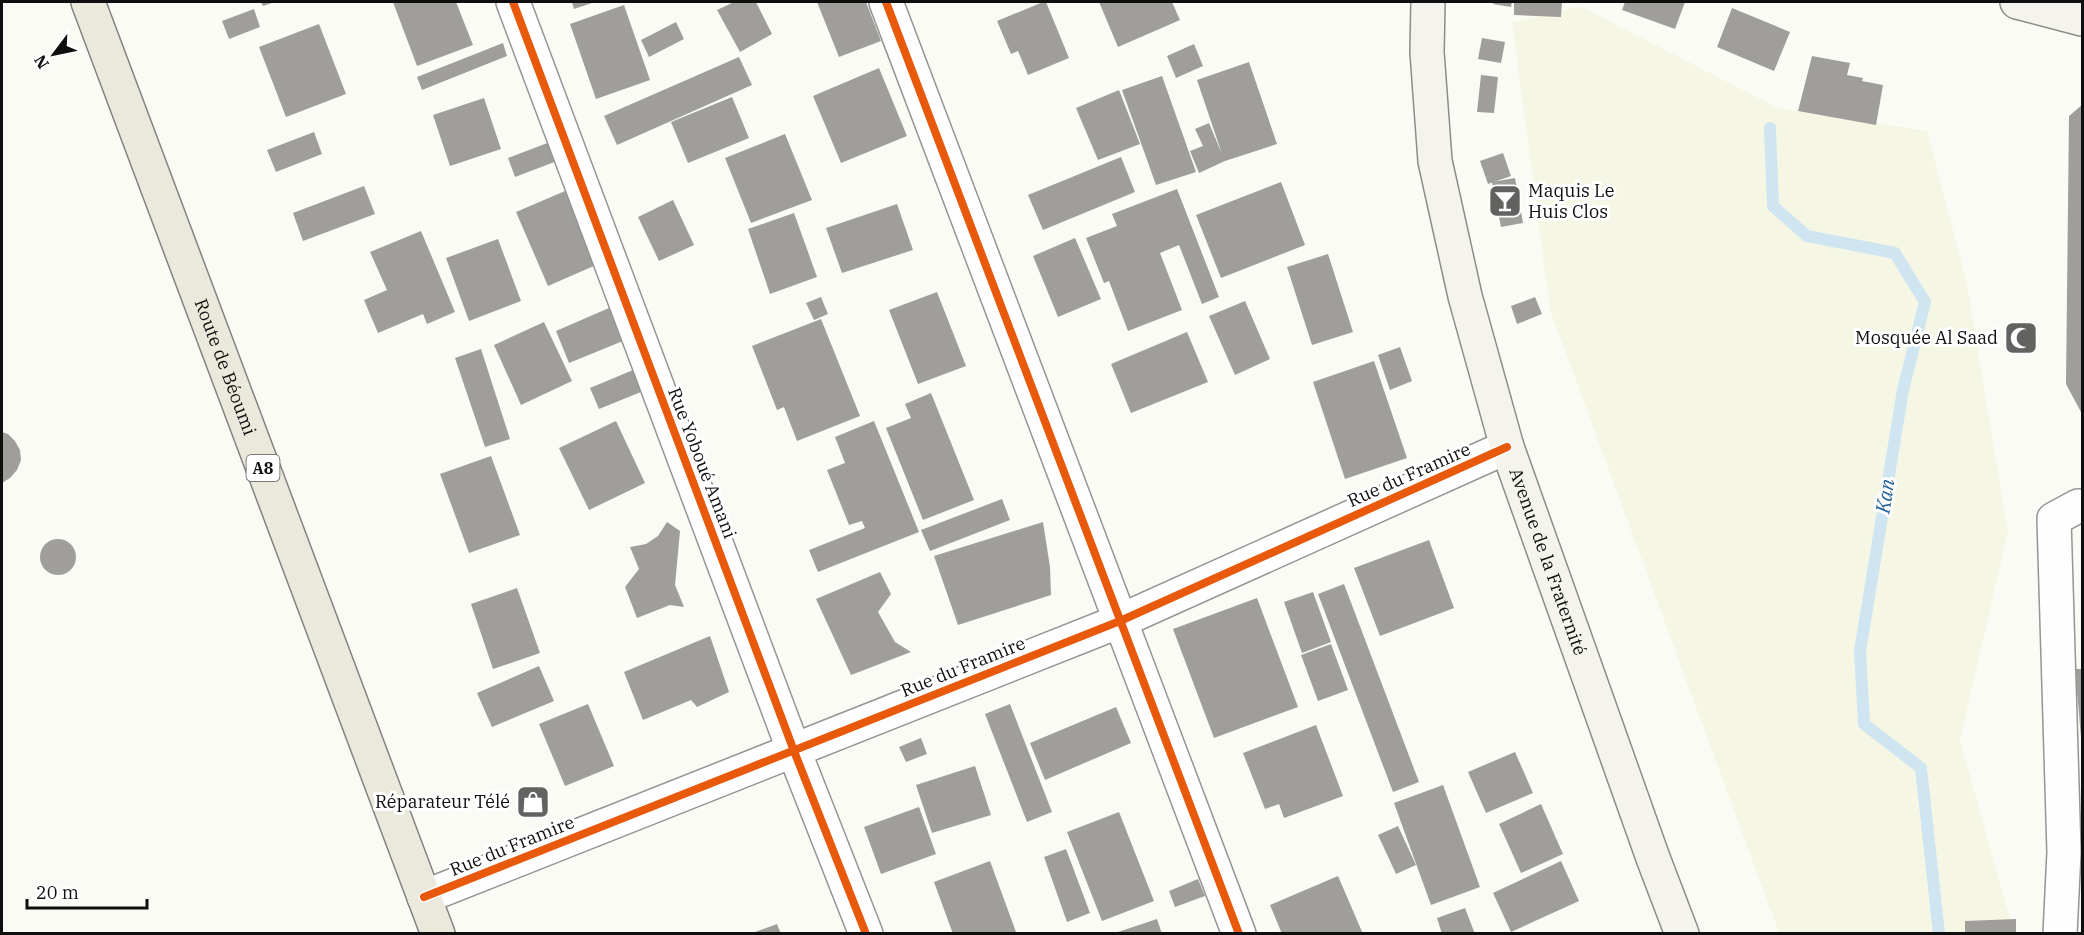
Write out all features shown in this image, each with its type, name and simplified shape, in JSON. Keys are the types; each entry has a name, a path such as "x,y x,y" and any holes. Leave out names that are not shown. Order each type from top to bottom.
{"main road":[{"name":"Route de Béoumi","path":"88,2 438,933"}],"street":[{"name":"Rue Yoboué Amani","path":"513,2 794,751 866,933"},
{"path":"886,2 1239,933"},
{"name":"Avenue de la Fraternité","path":"1428,2 1427,52 1435,161 1465,296 1507,447 1653,858 1682,933"},
{"path":"2030,3 2082,20"},
{"name":"Rue du Framire","path":"424,897 1120,621 1507,447"},
{"path":"2060,933 2064,852 2054,519 2082,506"}],"green space":[{"path":"1580,6 1778,108 1927,131 1967,283 2008,532 1960,740 2014,933 1779,933 1550,310 1512,22"}],"building":[{"path":"261,2 275,2 263,6"},
{"path":"393,2 456,2 473,45 417,66"},
{"path":"572,2 595,2 574,9"},
{"path":"734,2 756,2 772,34 740,52 717,10"},
{"path":"817,2 866,2 881,41 839,57"},
{"path":"1046,2 1069,58 1028,75 1018,51 1011,54 997,21"},
{"path":"1099,2 1172,2 1180,20 1118,47"},
{"path":"1494,2 1512,2 1511,7 1493,4"},
{"path":"1514,2 1562,2 1561,17 1514,15"},
{"path":"1625,2 1685,2 1675,29 1622,10"},
{"path":"624,5 650,80 596,99 570,24"},
{"path":"1732,8 1790,32 1774,71 1717,47"},
{"path":"254,9 260,27 229,39 222,21"},
{"path":"676,22 684,39 649,57 641,40"},
{"path":"319,24 346,94 286,117 259,47"},
{"path":"1482,38 1505,42 1501,63 1478,59"},
{"path":"503,43 507,56 422,90 417,77"},
{"path":"1194,44 1203,66 1176,78 1167,56"},
{"path":"1812,56 1850,63 1847,75 1883,85 1876,125 1798,111"},
{"path":"739,57 752,85 617,145 604,116"},
{"path":"1249,62 1277,144 1225,161 1199,173 1190,151 1203,146 1195,129 1209,123 1222,154 1197,80"},
{"path":"879,68 907,136 841,163 813,96"},
{"path":"1481,75 1498,77 1494,113 1477,112"},
{"path":"1162,76 1196,172 1156,185 1122,90"},
{"path":"1119,90 1140,144 1098,160 1076,108"},
{"path":"732,97 749,138 688,163 671,122"},
{"path":"484,98 501,149 450,166 433,115"},
{"path":"2082,105 2082,414 2066,384 2069,116"},
{"path":"314,132 322,154 276,172 267,150"},
{"path":"785,134 812,200 751,223 725,158"},
{"path":"550,142 557,161 515,177 508,158"},
{"path":"1503,153 1511,176 1488,184 1480,161"},
{"path":"1121,157 1135,192 1043,230 1028,195"},
{"path":"1515,178 1523,223 1501,227 1492,182"},
{"path":"1281,182 1305,245 1221,278 1196,215"},
{"path":"364,186 375,214 303,241 293,213"},
{"path":"1177,189 1219,297 1202,304 1179,245 1160,253 1182,310 1128,331 1109,281 1104,283 1086,238 1117,226 1112,214"},
{"path":"565,191 596,265 548,286 516,212"},
{"path":"673,200 694,245 659,261 638,217"},
{"path":"897,204 913,250 842,273 826,228"},
{"path":"794,213 817,277 770,294 748,229"},
{"path":"421,231 455,312 427,324 423,314 378,333 364,300 387,290 370,252"},
{"path":"1075,238 1101,299 1058,317 1033,256"},
{"path":"498,239 521,301 469,321 446,258"},
{"path":"1328,254 1353,332 1312,345 1287,267"},
{"path":"937,292 966,366 918,384 889,310"},
{"path":"821,297 828,314 814,320 806,303"},
{"path":"1535,297 1542,314 1517,324 1511,306"},
{"path":"1245,301 1270,359 1235,375 1209,316"},
{"path":"609,308 623,341 569,363 556,331"},
{"path":"821,319 860,416 797,441 784,407 777,410 752,346"},
{"path":"544,322 572,381 521,405 494,345"},
{"path":"1187,332 1208,382 1131,413 1111,364"},
{"path":"1400,347 1412,381 1390,390 1378,355"},
{"path":"481,349 510,439 485,447 455,358"},
{"path":"1374,361 1407,458 1345,479 1313,382"},
{"path":"633,370 641,392 599,409 590,388"},
{"path":"931,393 974,500 923,520 886,428 911,418 905,404"},
{"path":"616,421 645,483 589,510 559,448"},
{"path":"874,421 919,532 818,572 809,550 865,528 862,521 849,525 827,470 845,463 835,437"},
{"path":"2,432 15,441 20,450 21,460 17,470 2,483"},
{"path":"491,456 520,535 469,553 440,474"},
{"path":"1002,499 1010,520 930,551 921,530"},
{"path":"667,522 680,531 675,585 684,607 670,605 637,618 625,587 639,569 630,547 646,544 658,536"},
{"path":"1043,522 1050,567 1051,595 958,625 934,556"},
{"path":"58,539 71,544 76,557 71,570 58,575 45,570 40,557 45,544"},
{"path":"1429,540 1454,608 1380,636 1354,568"},
{"path":"880,572 891,594 878,612 895,642 911,652 851,675 816,599"},
{"path":"1344,584 1419,782 1393,792 1318,594"},
{"path":"517,588 540,653 493,669 471,604"},
{"path":"1313,592 1331,642 1302,653 1284,602"},
{"path":"1257,598 1298,707 1214,738 1173,629"},
{"path":"710,636 729,692 697,707 691,700 643,720 624,672"},
{"path":"1331,644 1348,690 1318,701 1301,655"},
{"path":"539,666 554,701 492,727 477,693"},
{"path":"2075,669 2082,669 2081,737"},
{"path":"588,704 614,766 565,786 539,724"},
{"path":"1010,704 1052,812 1027,822 985,714"},
{"path":"1116,707 1131,743 1045,780 1030,743"},
{"path":"1316,725 1343,796 1284,818 1279,804 1265,809 1243,753"},
{"path":"921,738 927,754 906,762 899,747"},
{"path":"1515,752 1533,793 1486,813 1468,772"},
{"path":"975,766 991,815 932,833 916,785"},
{"path":"1443,785 1480,887 1431,905 1394,803"},
{"path":"1541,804 1563,854 1521,873 1499,824"},
{"path":"919,807 936,854 881,874 864,827"},
{"path":"1119,812 1154,901 1102,921 1067,832"},
{"path":"1398,826 1416,865 1396,874 1378,835"},
{"path":"1066,849 1090,913 1067,922 1044,857"},
{"path":"990,861 1016,932 953,934 934,882"},
{"path":"1561,861 1579,901 1511,932 1493,893"},
{"path":"1338,876 1363,934 1282,934 1270,905"},
{"path":"1198,879 1205,896 1175,907 1169,891"},
{"path":"1465,908 1475,934 1442,934 1437,918"},
{"path":"1157,919 1162,934 1115,934 1115,933"},
{"path":"2016,919 2016,934 1965,934 1965,921"},
{"path":"777,924 781,934 752,934 752,933"}],"waterway":[{"name":"Kan","path":"1770,128 1773,206 1807,236 1895,253 1925,302 1903,390 1860,651 1864,724 1921,768 1939,934"}],"cycle path":[{"path":"513,2 794,751 866,934"},
{"path":"886,2 1239,934"},
{"path":"424,897 1120,621 1507,447"}],"place":[{"name":"Maquis Le Huis Clos","path":"1505,201"},
{"name":"Mosquée Al Saad","path":"2021,338"},
{"name":"Réparateur Télé","path":"533,802"}]}
